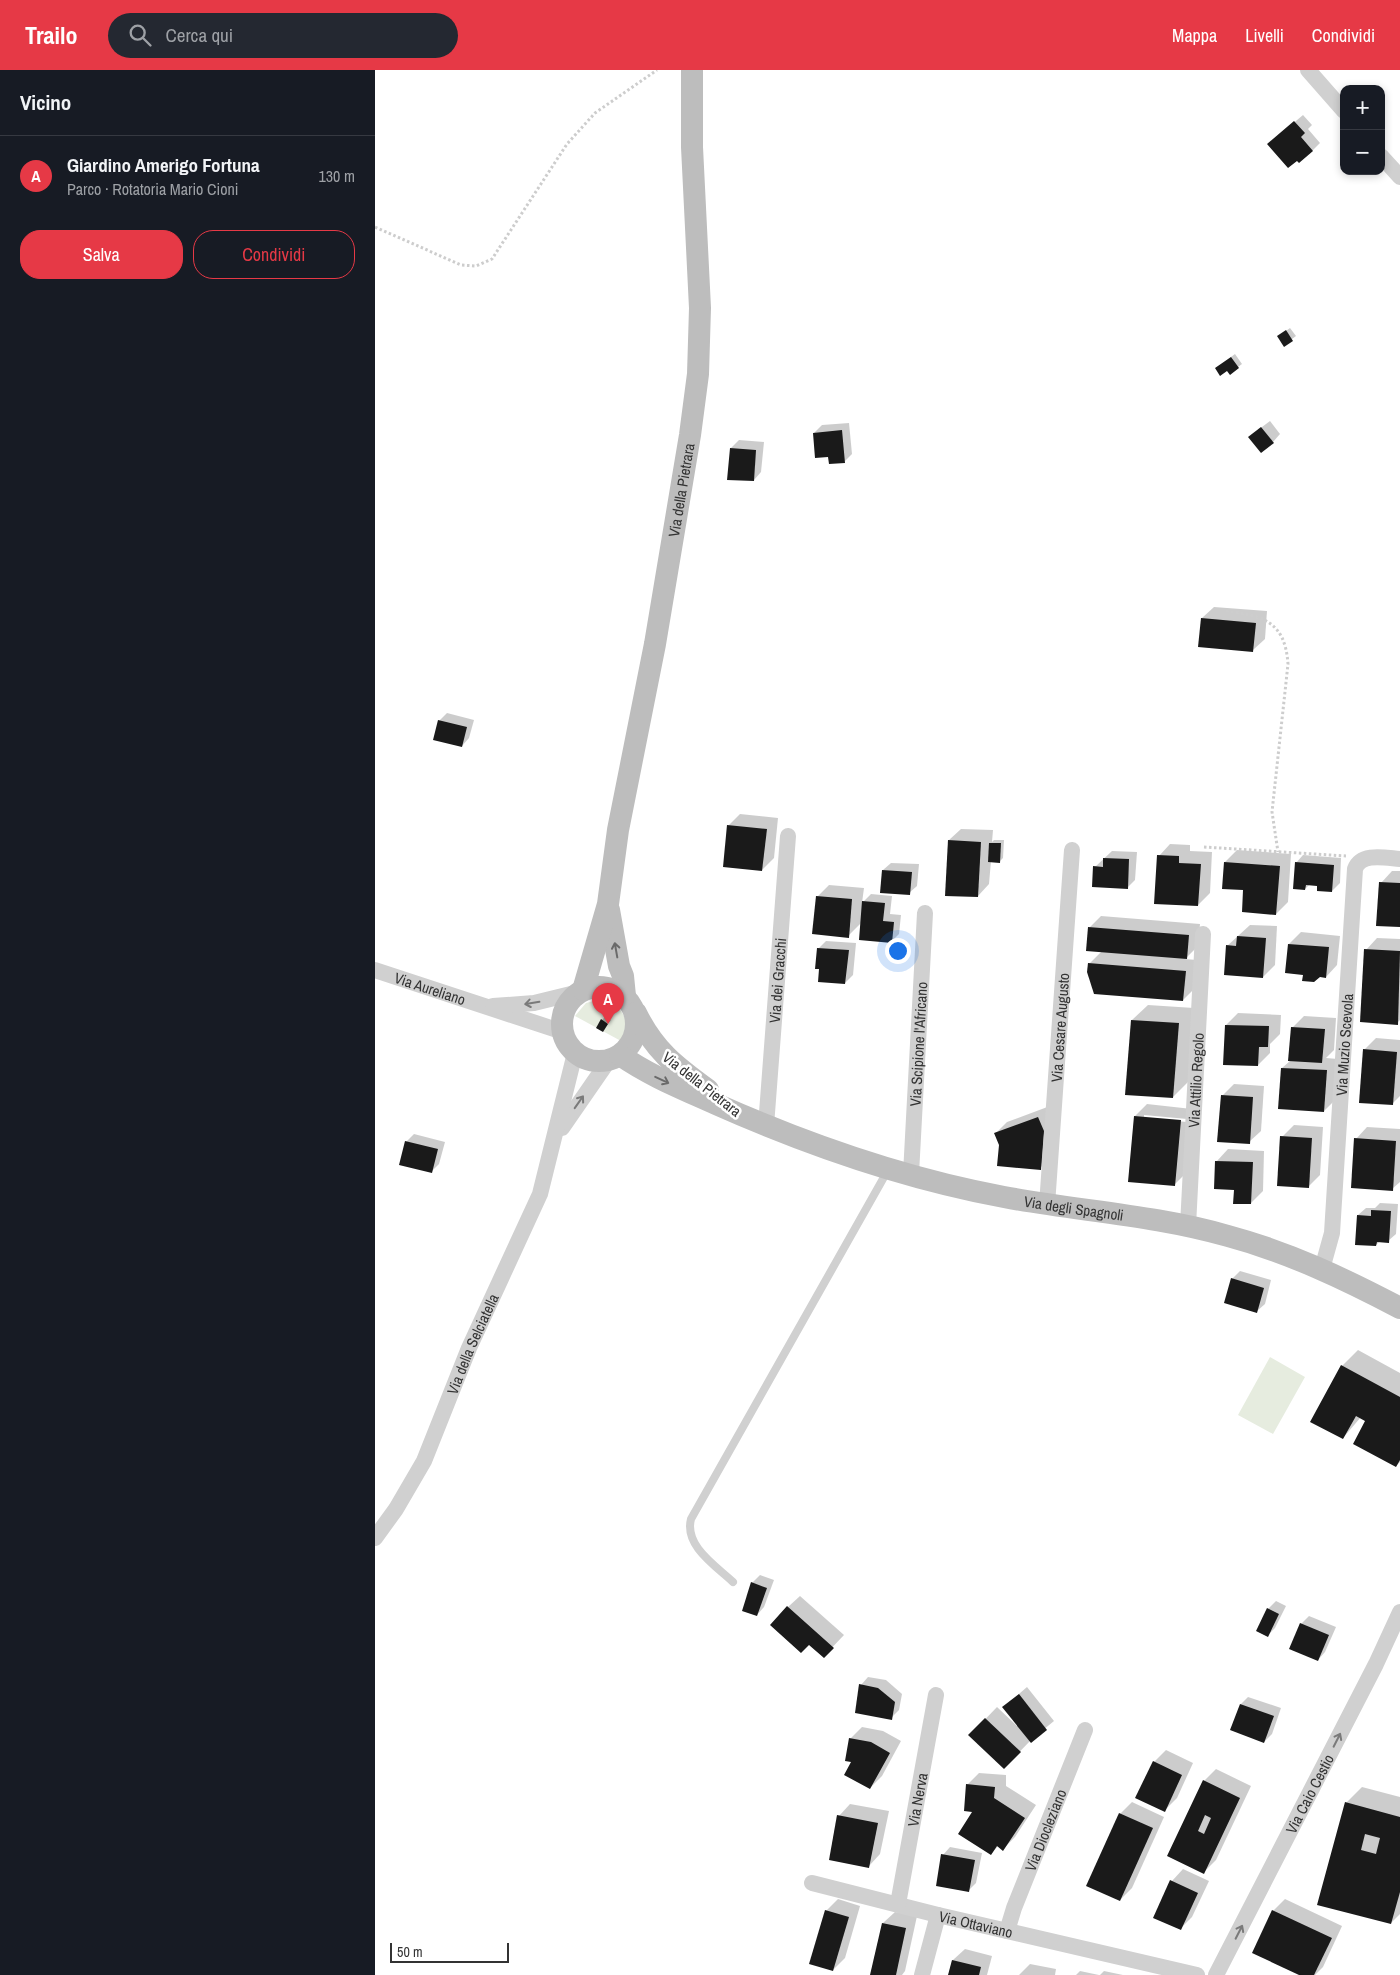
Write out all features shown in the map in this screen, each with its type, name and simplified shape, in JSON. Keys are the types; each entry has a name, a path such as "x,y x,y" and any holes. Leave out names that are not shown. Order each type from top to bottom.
{"street":[{"name":"Via della Pietrara","path":"581,991 608,904 618,830 655,644 690,434 699,364 700,308 692,133 692,70"},
{"path":"1308,70 1340,106"},
{"path":"1385,160 1400,177"},
{"name":"Via dei Gracchi","path":"766,1126 788,836"},
{"name":"Via Cesare Augusto","path":"1047,1205 1072,850"},
{"path":"1375,858 1400,859"},
{"name":"Via Muzio Scevola","path":"1322,1270 1332,1233 1355,869 1362,859 1375,858"},
{"name":"Via della Pietrara","path":"608,904 619,966 630,1004 645,1031 659,1050 679,1069 745,1117"},
{"name":"Via Scipione l'Africano","path":"911,1174 925,913"},
{"name":"Via Attilio Regolo","path":"1188,1226 1203,934"},
{"name":"Via Aureliano","path":"375,970 563,1032"},
{"path":"593,986 605,986 615,990 630,1004 637,1024 635,1036 629,1047 615,1057 599,1061 589,1060 575,1053 567,1044 563,1032 563,1014 572,998 581,991 593,986"},
{"name":"Via Aureliano","path":"483,1007 534,1003 581,991"},
{"name":"Via della Selciatella","path":"375,1538 405,1495 429,1450 469,1348 540,1194 575,1053"},
{"name":"Via della Pietrara","path":"615,1057 745,1117"},
{"name":"Via della Selciatella","path":"554,1143 573,1111 615,1057"},
{"name":"Via degli Spagnoli","path":"745,1117 889,1168 964,1189 1047,1205 1188,1226 1242,1240 1322,1270 1400,1308"},
{"name":"Via Caio Cestio","path":"1216,1975 1376,1664 1400,1612"},
{"name":"Via Nerva","path":"898,1904 936,1695"},
{"name":"Via Diocleziano","path":"1007,1931 1014,1908 1085,1730"},
{"name":"Via Ottaviano","path":"812,1883 1007,1931 1138,1968 1197,1975"},
{"path":"923,1975 938,1915"}],"lane":[{"path":"733,1582 694,1544 689,1532 691,1519 889,1168"}],"path":[{"path":"375,227 461,265 476,266 492,259 567,144 595,113 657,70"},
{"path":"1226,611 1253,615 1269,622 1281,635 1287,654 1288,664 1273,812 1278,852"},
{"path":"1204,847 1375,858"}],"shaded area":[{"path":"602,999 615,1005 626,1021 626,1028 621,1041 575,1016 586,1003"},
{"path":"1270,1357 1305,1377 1273,1434 1238,1415"}],"building":[{"path":"1294,121 1305,133 1301,137 1313,151 1299,163 1297,161 1288,168 1267,144"},
{"path":"1286,330 1293,341 1284,347 1277,336"},
{"path":"1231,357 1239,368 1230,375 1227,371 1220,376 1215,368"},
{"path":"1261,427 1274,443 1261,453 1248,437"},
{"path":"842,430 845,463 829,464 828,457 815,458 813,433"},
{"path":"730,448 756,450 754,481 727,480"},
{"path":"1201,618 1256,623 1253,652 1198,647"},
{"path":"438,720 467,727 462,747 433,740"},
{"path":"727,825 767,829 762,871 723,867"},
{"path":"948,840 981,842 978,897 945,896"},
{"path":"989,843 1001,843 1000,863 988,862"},
{"path":"1157,855 1179,856 1179,863 1201,864 1198,906 1154,904"},
{"path":"1103,858 1129,859 1128,889 1092,887 1093,866 1103,867"},
{"path":"1224,862 1280,866 1276,915 1242,912 1243,890 1222,889"},
{"path":"1295,862 1334,865 1332,892 1317,891 1317,886 1306,885 1305,890 1293,889"},
{"path":"882,870 912,872 910,895 880,893"},
{"path":"1379,882 1400,883 1400,927 1376,926"},
{"path":"816,896 852,899 849,938 812,934"},
{"path":"862,901 885,903 883,921 894,922 892,943 859,940"},
{"path":"1088,927 1189,935 1187,959 1086,951"},
{"path":"1237,936 1266,938 1263,978 1224,975 1226,945 1236,946"},
{"path":"1288,944 1329,947 1326,978 1320,977 1314,982 1302,981 1303,975 1285,973"},
{"path":"817,948 849,950 845,984 818,982 819,969 815,969"},
{"path":"1364,949 1400,951 1398,1025 1360,1022"},
{"path":"1088,963 1186,971 1183,1001 1094,994 1087,972"},
{"path":"601,1019 608,1024 603,1032 596,1028"},
{"path":"1131,1020 1179,1023 1173,1098 1125,1095"},
{"path":"1225,1025 1269,1026 1268,1047 1259,1047 1258,1066 1223,1065"},
{"path":"1291,1027 1325,1029 1322,1063 1288,1061"},
{"path":"1363,1049 1397,1052 1393,1105 1359,1103"},
{"path":"1281,1068 1327,1070 1324,1112 1278,1109"},
{"path":"1221,1095 1253,1097 1250,1144 1217,1142"},
{"path":"1134,1116 1181,1120 1175,1186 1128,1182"},
{"path":"1038,1117 1044,1131 1041,1170 997,1166 999,1145 994,1133"},
{"path":"1280,1136 1312,1138 1309,1188 1277,1186"},
{"path":"1354,1138 1396,1141 1393,1191 1351,1188"},
{"path":"405,1141 438,1149 432,1173 399,1165"},
{"path":"1215,1161 1253,1162 1251,1204 1233,1204 1234,1190 1214,1189"},
{"path":"1371,1210 1391,1211 1389,1243 1377,1242 1376,1246 1355,1245 1357,1215 1371,1216"},
{"path":"1231,1278 1264,1288 1257,1313 1224,1303"},
{"path":"1341,1365 1400,1397 1400,1460 1396,1467 1353,1444 1365,1421 1356,1416 1343,1439 1310,1422"},
{"path":"751,1582 767,1588 757,1616 742,1611"},
{"path":"787,1606 834,1648 824,1658 809,1645 801,1653 770,1625"},
{"path":"1267,1608 1279,1614 1268,1637 1256,1631"},
{"path":"1300,1623 1329,1635 1318,1661 1289,1649"},
{"path":"859,1684 878,1688 895,1702 892,1720 855,1713"},
{"path":"1019,1694 1047,1730 1031,1743 1002,1707"},
{"path":"1240,1704 1274,1716 1264,1743 1230,1730"},
{"path":"985,1718 1021,1752 1004,1769 968,1735"},
{"path":"849,1738 871,1742 890,1753 870,1789 844,1775 851,1762 845,1761"},
{"path":"1153,1761 1182,1775 1165,1812 1135,1798"},
{"path":"1203,1780 1240,1798 1204,1874 1167,1856","holes":["1205,1815 1211,1818 1204,1834 1198,1831"]},
{"path":"966,1784 995,1787 994,1798 1025,1818 1003,1851 997,1846 991,1855 958,1834 972,1812 964,1811"},
{"path":"1345,1802 1400,1817 1400,1892 1391,1924 1317,1905","holes":["1365,1834 1380,1838 1376,1854 1361,1850"]},
{"path":"1119,1813 1153,1828 1120,1901 1086,1886"},
{"path":"837,1815 878,1823 869,1868 829,1860"},
{"path":"941,1854 975,1860 969,1892 936,1886"},
{"path":"1170,1880 1198,1893 1181,1930 1153,1918"},
{"path":"825,1910 849,1917 833,1971 809,1964"},
{"path":"1272,1910 1332,1938 1314,1975 1299,1975 1252,1953"},
{"path":"882,1923 906,1928 896,1975 870,1975"},
{"path":"952,1960 981,1967 979,1975 948,1975"}],"place":[{"name":"Giardino Amerigo Fortuna","path":"608,1024"}]}
